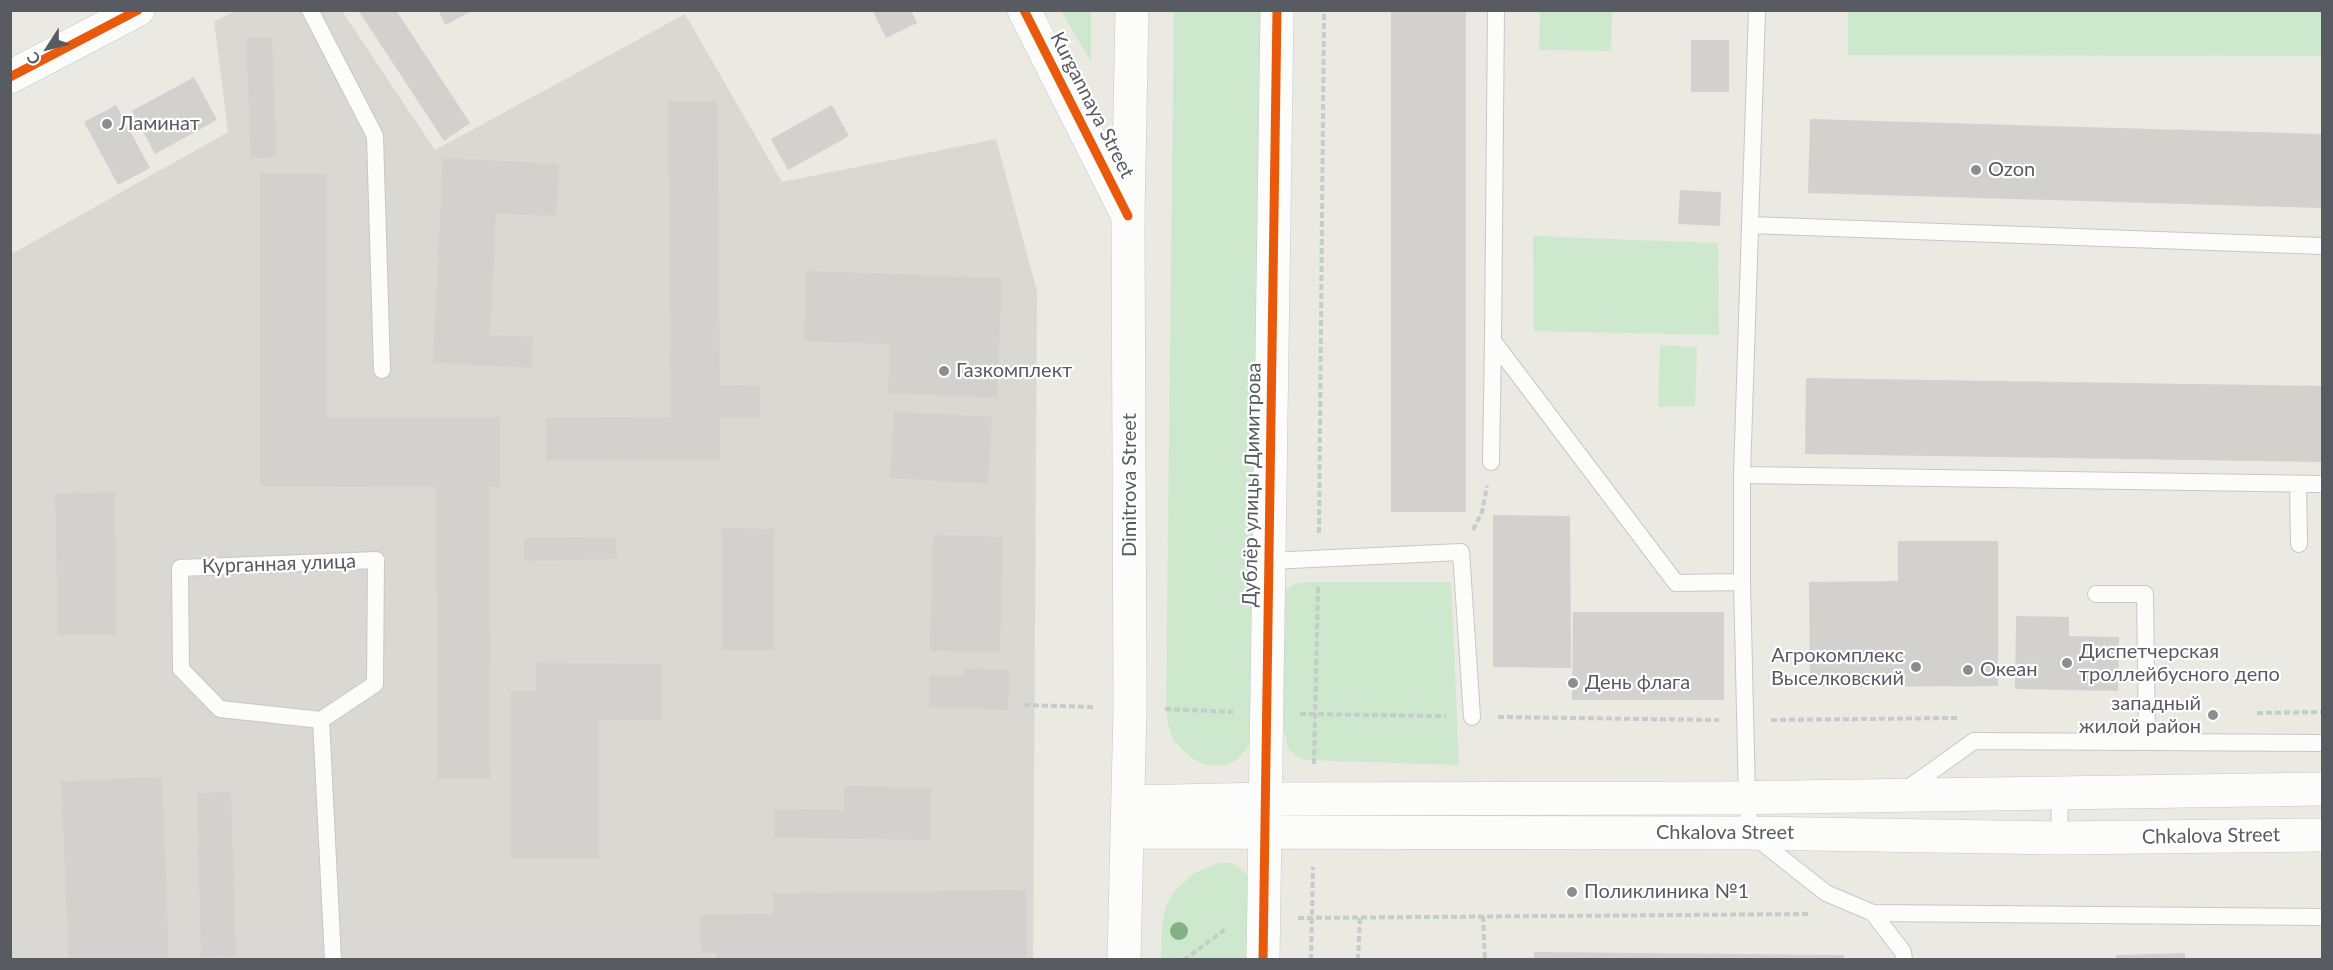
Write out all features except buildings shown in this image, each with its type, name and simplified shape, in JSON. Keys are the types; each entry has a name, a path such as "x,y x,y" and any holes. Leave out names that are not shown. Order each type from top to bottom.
{"main road":[{"path":"10,76 138,10"},
{"name":"Kurgannaya Street","path":"1024,10 1128,216"},
{"name":"Dimitrova Street","path":"1124,960 1131,708 1128,216 1132,10"},
{"name":"Дублёр улицы Димитрова","path":"1263,960 1277,10"},
{"name":"Chkalova Street","path":"1129,817 1265,831 1314,816 1746,797 2322,789"},
{"name":"Chkalova Street","path":"1129,817 1265,799 1314,816 1750,833 2059,838 2322,835"}],"lane":[{"path":"310,10 375,136 382,370"},
{"path":"1491,462 1496,10"},
{"path":"1757,10 1742,475 1744,721 1746,797 1750,833 1826,893 1873,913 2322,917"},
{"path":"1750,225 2322,246"},
{"path":"1492,341 1676,583 1742,582"},
{"path":"1742,475 2322,484"},
{"path":"2298,484 2299,544"},
{"path":"1269,561 1461,552 1472,717"},
{"name":"Курганная улица","path":"375,560 375,684 321,720 220,709 182,669 180,568 375,560"},
{"path":"2096,594 2145,594 2147,742"},
{"path":"321,720 333,960"},
{"path":"1900,794 1974,741 2322,743"},
{"path":"2059,838 2060,792"},
{"path":"1873,913 1903,952 1904,960"}],"path":[{"path":"1311,960 1324,10"},
{"path":"1461,552 1482,512 1491,462"},
{"path":"1024,705 1266,713 1744,721"},
{"path":"1184,960 1240,919 1814,914"},
{"path":"1483,916 1485,960"},
{"path":"1358,960 1360,917"}],"shaded area":[{"path":"236,11 342,11 435,150 685,14 782,182 996,139 1037,291 1033,959 11,959 10,255 228,132 214,21"}],"green space":[{"path":"1703,10 1612,11 1611,51 1539,50 1540,11"},
{"path":"1061,11 1091,11 1091,62"},
{"path":"1174,11 1263,11 1253,736 1246,750 1237,760 1221,766 1203,764 1190,757 1174,741 1168,725 1166,705"},
{"path":"1848,11 2322,11 2322,56 1848,55"},
{"path":"1533,236 1718,243 1719,335 1534,331"},
{"path":"1660,345 1697,347 1695,406 1658,407"},
{"path":"1305,582 1451,582 1459,765 1306,760 1296,756 1288,748 1284,728 1281,598 1284,590"},
{"path":"1219,863 1233,863 1245,872 1251,888 1251,959 1161,960 1162,923 1166,906 1174,892 1194,873"}],"cycle path":[{"path":"10,77 138,10"},
{"path":"1024,10 1128,216"},
{"path":"1263,960 1277,10"}],"place":[{"name":"Ламинат","path":"107,124"},
{"name":"Ozon","path":"1976,170"},
{"name":"Газкомплект","path":"944,371"},
{"name":"Диспетчерская троллейбусного депо","path":"2067,663"},
{"name":"Агрокомплекс Выселковский","path":"1916,667"},
{"name":"Океан","path":"1968,670"},
{"name":"День флага","path":"1573,683"},
{"name":"западный жилой район","path":"2213,715"},
{"name":"Поликлиника №1","path":"1572,892"}]}
